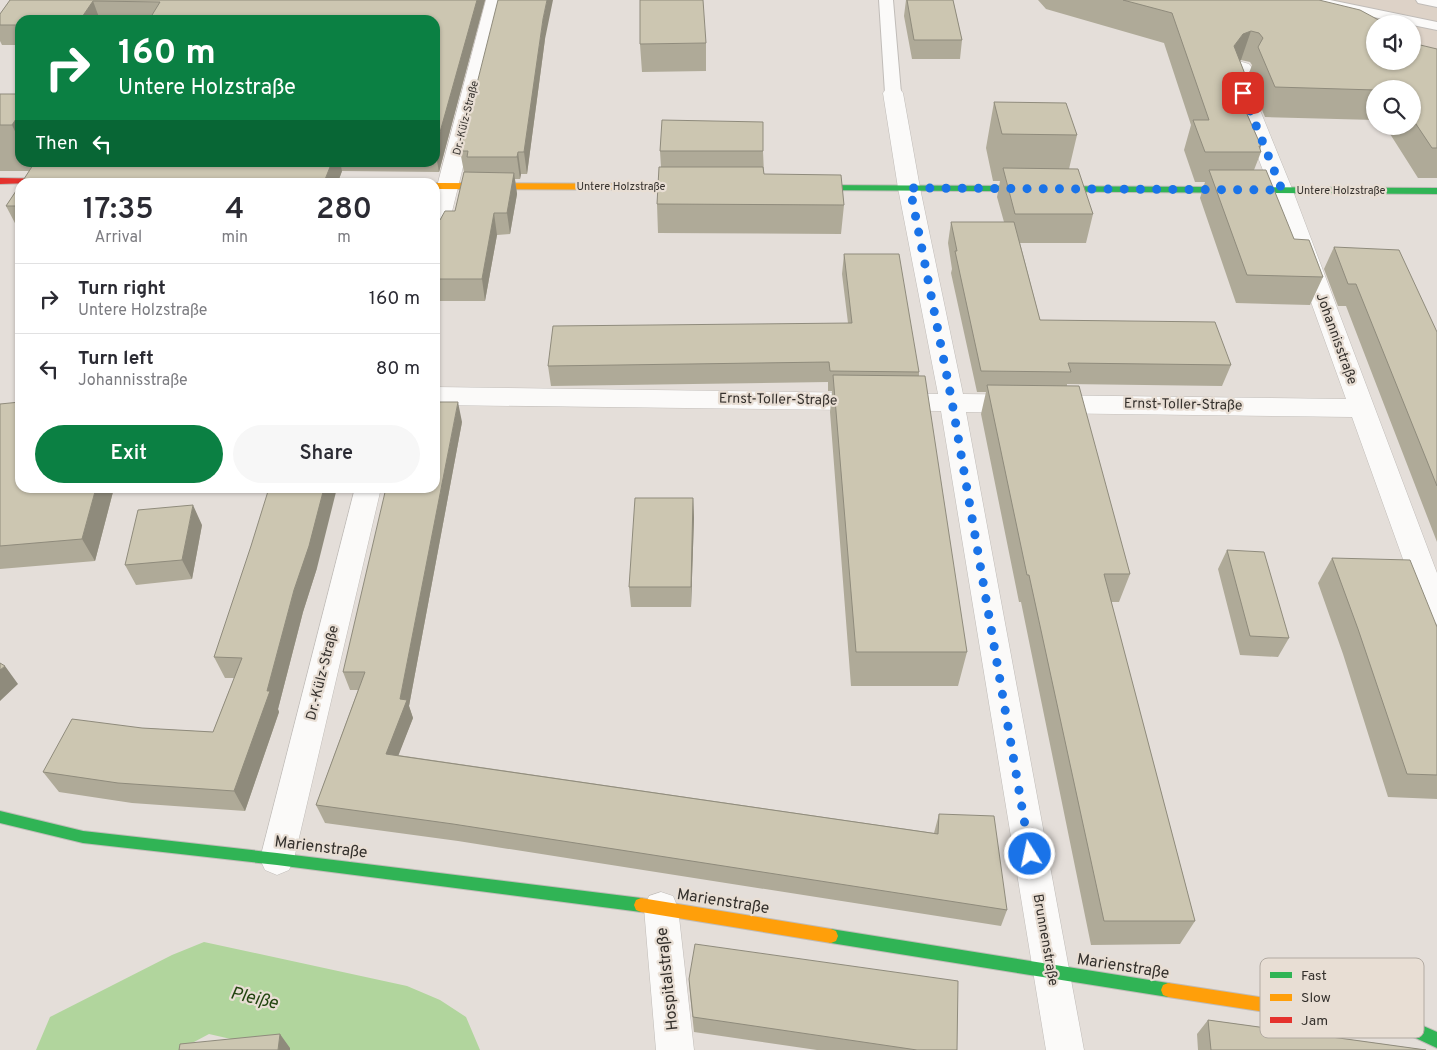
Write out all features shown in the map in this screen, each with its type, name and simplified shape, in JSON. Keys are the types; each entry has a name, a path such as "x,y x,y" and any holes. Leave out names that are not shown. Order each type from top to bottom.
{"street":[{"name":"Dr.-Külz-Straße","path":"440,200 442,186 495,0"},
{"name":"Johannisstraße","path":"1242,68 1236,76 1282,190 1437,612"},
{"name":"Brunnenstraße","path":"893,93 952,402 1065,1050"},
{"path":"0,181 15,181"},
{"name":"Untere Holzstraße","path":"442,186 704,187"},
{"name":"Untere Holzstraße","path":"792,188 1437,191"},
{"name":"Ernst-Toller-Straße","path":"440,396 1361,408"},
{"name":"Dr.-Külz-Straße","path":"277,859 367,493"},
{"name":"Marienstraße","path":"0,817 83,837 277,859 661,908 1050,972 1260,1004"},
{"name":"Hospitalstraße","path":"661,908 675,1050"},
{"name":"Marienstraße","path":"1424,1034 1437,1040"}],"lane":[{"path":"886,0 893,93"},
{"path":"1310,0 1437,26"},
{"path":"1423,0 1437,3"}],"shaded area":[{"path":"1216,0 1437,0 1437,53 1421,49 1421,15 1366,15 1366,23"}],"building":[{"path":"10,0 477,0 440,132 440,15 152,15 160,2 93,1 83,15 15,15 15,25 0,25 0,14"},
{"path":"498,0 547,0 524,152 518,152 517,157 467,157 468,151 460,151"},
{"path":"640,0 703,0 706,43 640,44"},
{"path":"907,0 953,0 962,40 914,40"},
{"path":"1123,0 1319,0 1360,10 1369,15 1366,15 1366,70 1421,70 1421,45 1437,49 1437,148 1432,148 1421,132 1421,80 1366,80 1366,90 1275,87 1258,47 1263,38 1259,33 1251,31 1243,34 1234,46 1250,87 1235,87 1261,146 1259,146 1261,152 1205,152 1193,120 1209,120 1172,13"},
{"path":"0,94 15,94 15,120 12,125 0,125"},
{"path":"994,102 1066,103 1077,135 1002,134"},
{"path":"662,120 763,122 763,151 660,151"},
{"path":"32,167 330,167 326,178 25,178"},
{"path":"659,167 763,167 764,174 841,175 844,205 657,204"},
{"path":"1003,168 1078,169 1093,214 1015,214"},
{"path":"1209,170 1266,170 1294,239 1309,240 1323,277 1247,275"},
{"path":"464,172 514,173 507,213 494,213 482,279 440,279 440,220 445,211 455,211"},
{"path":"15,192 15,206 6,206"},
{"path":"951,222 1014,222 1040,320 1215,322 1231,365 1068,363 1071,372 981,371 955,251 957,251"},
{"path":"1334,247 1399,250 1437,332 1437,486 1356,284 1348,284"},
{"path":"844,254 899,254 919,372 830,371 829,362 548,366 553,326 852,323"},
{"path":"833,375 925,376 967,652 856,652"},
{"path":"987,385 1079,386 1130,574 1104,574 1195,921 1104,921"},
{"path":"15,402 15,493 95,493 82,539 0,546 0,404"},
{"path":"440,402 458,402 400,699 407,700 386,754 938,834 939,814 994,816 1007,910 453,824 316,805 365,672 343,672 385,493 440,493"},
{"path":"267,493 323,493 267,691 270,691 234,791 118,783 43,772 72,719 142,728 213,732 242,658 214,657"},
{"path":"635,498 693,498 691,587 629,587"},
{"path":"193,505 182,560 125,565 138,510"},
{"path":"1227,550 1264,552 1289,638 1250,636"},
{"path":"1332,558 1410,560 1437,627 1437,775 1407,774"},
{"path":"0,663 5,666 0,670"},
{"path":"695,944 958,981 957,1050 917,1050 693,1017 689,979"},
{"path":"1208,1020 1260,1027 1260,1038 1339,1038 1426,1050 1211,1050"},
{"path":"280,1034 278,1050 179,1050 180,1044"}],"waterway":[{"name":"Pleiße","path":"83,1050 204,987 407,1033 433,1050"}],"traffic: fast":[{"path":"806,188 1437,191"},
{"path":"0,817 83,837 277,859 641,905"},
{"path":"831,936 1168,990"},
{"path":"1424,1034 1437,1040"}],"traffic: slow":[{"path":"440,186 696,187"},
{"path":"641,905 831,936"},
{"path":"1168,990 1260,1004"}],"traffic: jam":[{"path":"0,181 15,181"}],"route":[{"path":"1030,854 952,402 910,188 1282,190 1243,93"}]}
